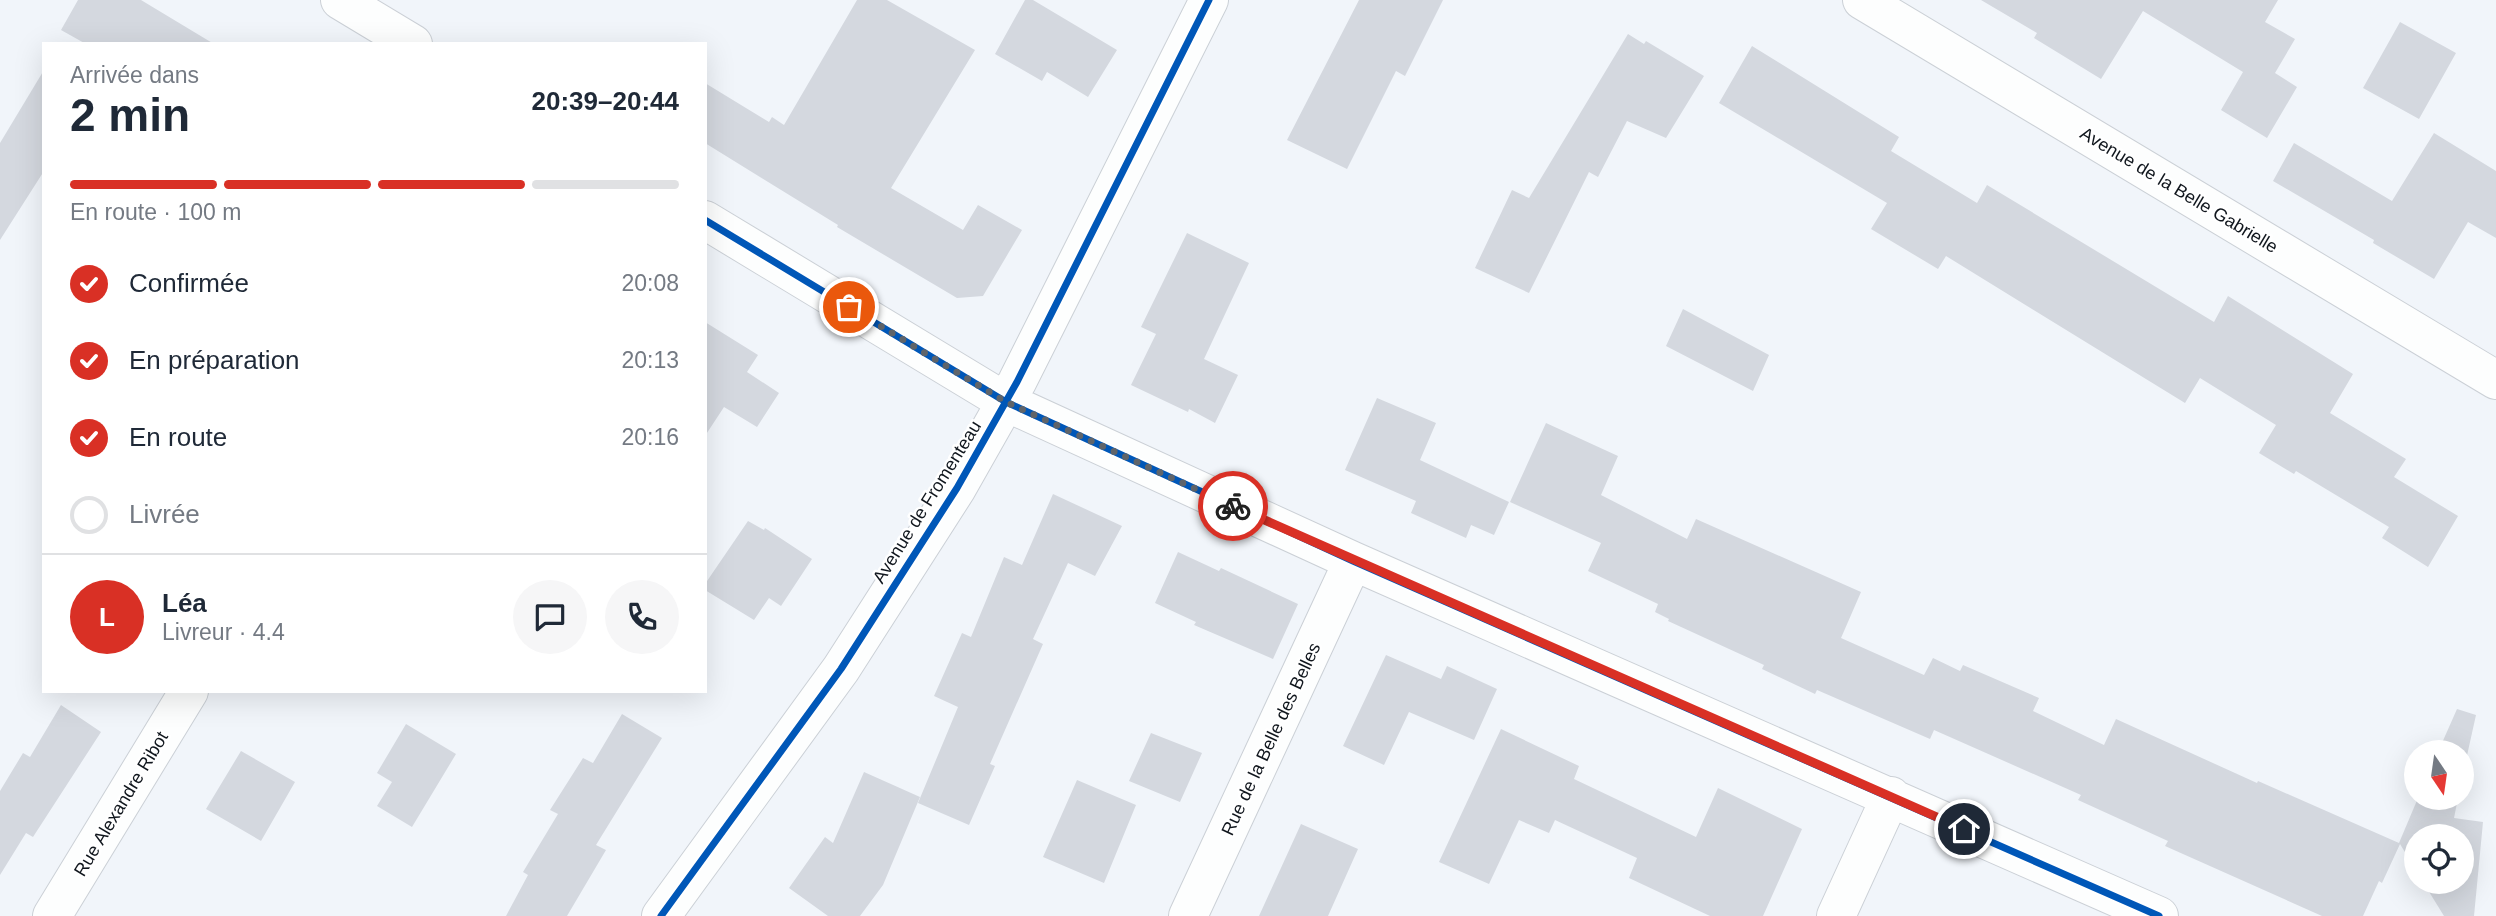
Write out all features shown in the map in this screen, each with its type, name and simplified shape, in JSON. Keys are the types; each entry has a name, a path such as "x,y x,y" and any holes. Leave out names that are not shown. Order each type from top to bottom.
{"street":[{"path":"340,0 410,42"},
{"name":"Avenue de Fromenteau","path":"661,916 841,669 957,488 1006,402 1209,0"},
{"name":"Avenue de la Belle Gabrielle","path":"1862,0 2496,380"},
{"path":"707,221 1006,402 1353,561 2159,916"},
{"name":"Rue de la Belle des Belles","path":"1188,916 1353,561"},
{"name":"Rue Alexandre Ribot","path":"52,916 188,693"},
{"path":"1836,916 1891,796"}],"building":[{"path":"78,0 141,0 211,42 82,42 61,30"},
{"path":"857,0 887,0 975,50 891,188 963,230 978,205 1022,230 983,296 957,298 837,227 838,225 707,144 707,84 769,122 772,117 784,125"},
{"path":"1025,0 1033,0 1117,50 1088,97 1047,72 1042,81 995,54"},
{"path":"1359,0 1443,0 1405,76 1396,71 1347,169 1287,140"},
{"path":"1981,0 2278,0 2265,22 2295,39 2275,73 2297,87 2267,138 2221,110 2243,72 2143,11 2101,79 2034,38 2037,33"},
{"path":"2400,22 2456,53 2419,119 2363,88"},
{"path":"1628,34 1644,44 1646,41 1704,76 1666,138 1627,121 1598,177 1589,172 1529,293 1475,268 1512,190 1529,198"},
{"path":"1752,46 1899,137 1891,151 1977,203 1987,185 2214,322 2228,296 2353,374 2330,413 2406,459 2394,477 2458,516 2428,567 2382,538 2389,527 2296,471 2294,474 2259,453 2276,425 2200,378 2185,403 1946,256 1938,269 1871,229 1887,203 1719,103"},
{"path":"42,73 42,174 0,240 0,143"},
{"path":"2434,133 2496,171 2496,238 2468,222 2434,279 2373,243 2374,240 2273,181 2294,143 2392,201"},
{"path":"1187,233 1249,263 1204,359 1238,375 1215,423 1131,385 1156,334 1141,327"},
{"path":"1683,309 1769,355 1753,391 1666,346"},
{"path":"707,323 758,355 747,372 779,393 757,427 724,407 707,433"},
{"path":"1377,398 1436,423 1420,460 1509,502 1494,535 1471,525 1466,538 1411,513 1416,501 1345,470"},
{"path":"1546,423 1618,456 1601,495 1687,539 1696,519 1861,592 1841,638 1924,675 1933,658 1960,671 1963,665 2039,698 2033,711 2104,745 2116,719 2399,843 2404,831 2404,851 2400,844 2363,916 2322,916 2165,846 2168,841 2078,800 2081,795 1934,730 1930,739 1817,690 1815,694 1762,669 1764,665 1668,621 1669,619 1655,612 1658,604 1588,571 1601,543 1510,502"},
{"path":"1053,494 1122,526 1095,576 1068,563 1033,639 1043,644 990,764 995,766 969,825 918,803 958,707 934,696 962,633 971,637 1004,557 1022,565"},
{"path":"748,521 764,530 765,528 812,559 781,606 769,598 754,620 707,591 707,581"},
{"path":"1178,552 1219,571 1221,568 1298,604 1273,659 1194,625 1196,622 1155,603"},
{"path":"1386,655 1441,679 1447,666 1497,689 1474,740 1409,712 1384,765 1343,746"},
{"path":"61,705 101,732 33,837 26,833 0,875 0,791 23,753 30,757"},
{"path":"2457,709 2476,715 2470,740 2443,740"},
{"path":"622,714 662,738 596,845 606,850 567,916 506,916 528,875 523,872 558,814 550,810 583,758 593,763"},
{"path":"406,724 456,754 412,827 377,806 392,782 377,773"},
{"path":"1501,729 1579,766 1574,779 1696,837 1718,788 1802,829 1763,916 1710,916 1629,878 1637,858 1555,820 1549,833 1519,820 1489,884 1439,862"},
{"path":"1151,733 1202,753 1180,802 1129,781"},
{"path":"241,751 295,782 261,841 206,809"},
{"path":"864,772 920,797 883,885 860,916 828,916 789,888 825,837 833,843"},
{"path":"1077,780 1136,805 1104,883 1043,857"},
{"path":"2413,810 2456,810 2454,818 2483,822 2474,916 2444,916 2430,894 2474,894 2474,824 2407,824"},
{"path":"1301,824 1358,849 1328,916 1259,916"}],"cycle path":[{"path":"661,916 841,669 957,488 1017,382 1209,0"},
{"path":"707,221 1006,402 1353,561 2159,916"}],"way so far":[{"path":"849,307 1006,402 1233,506"}],"route":[{"path":"1233,506 1964,829"}]}
